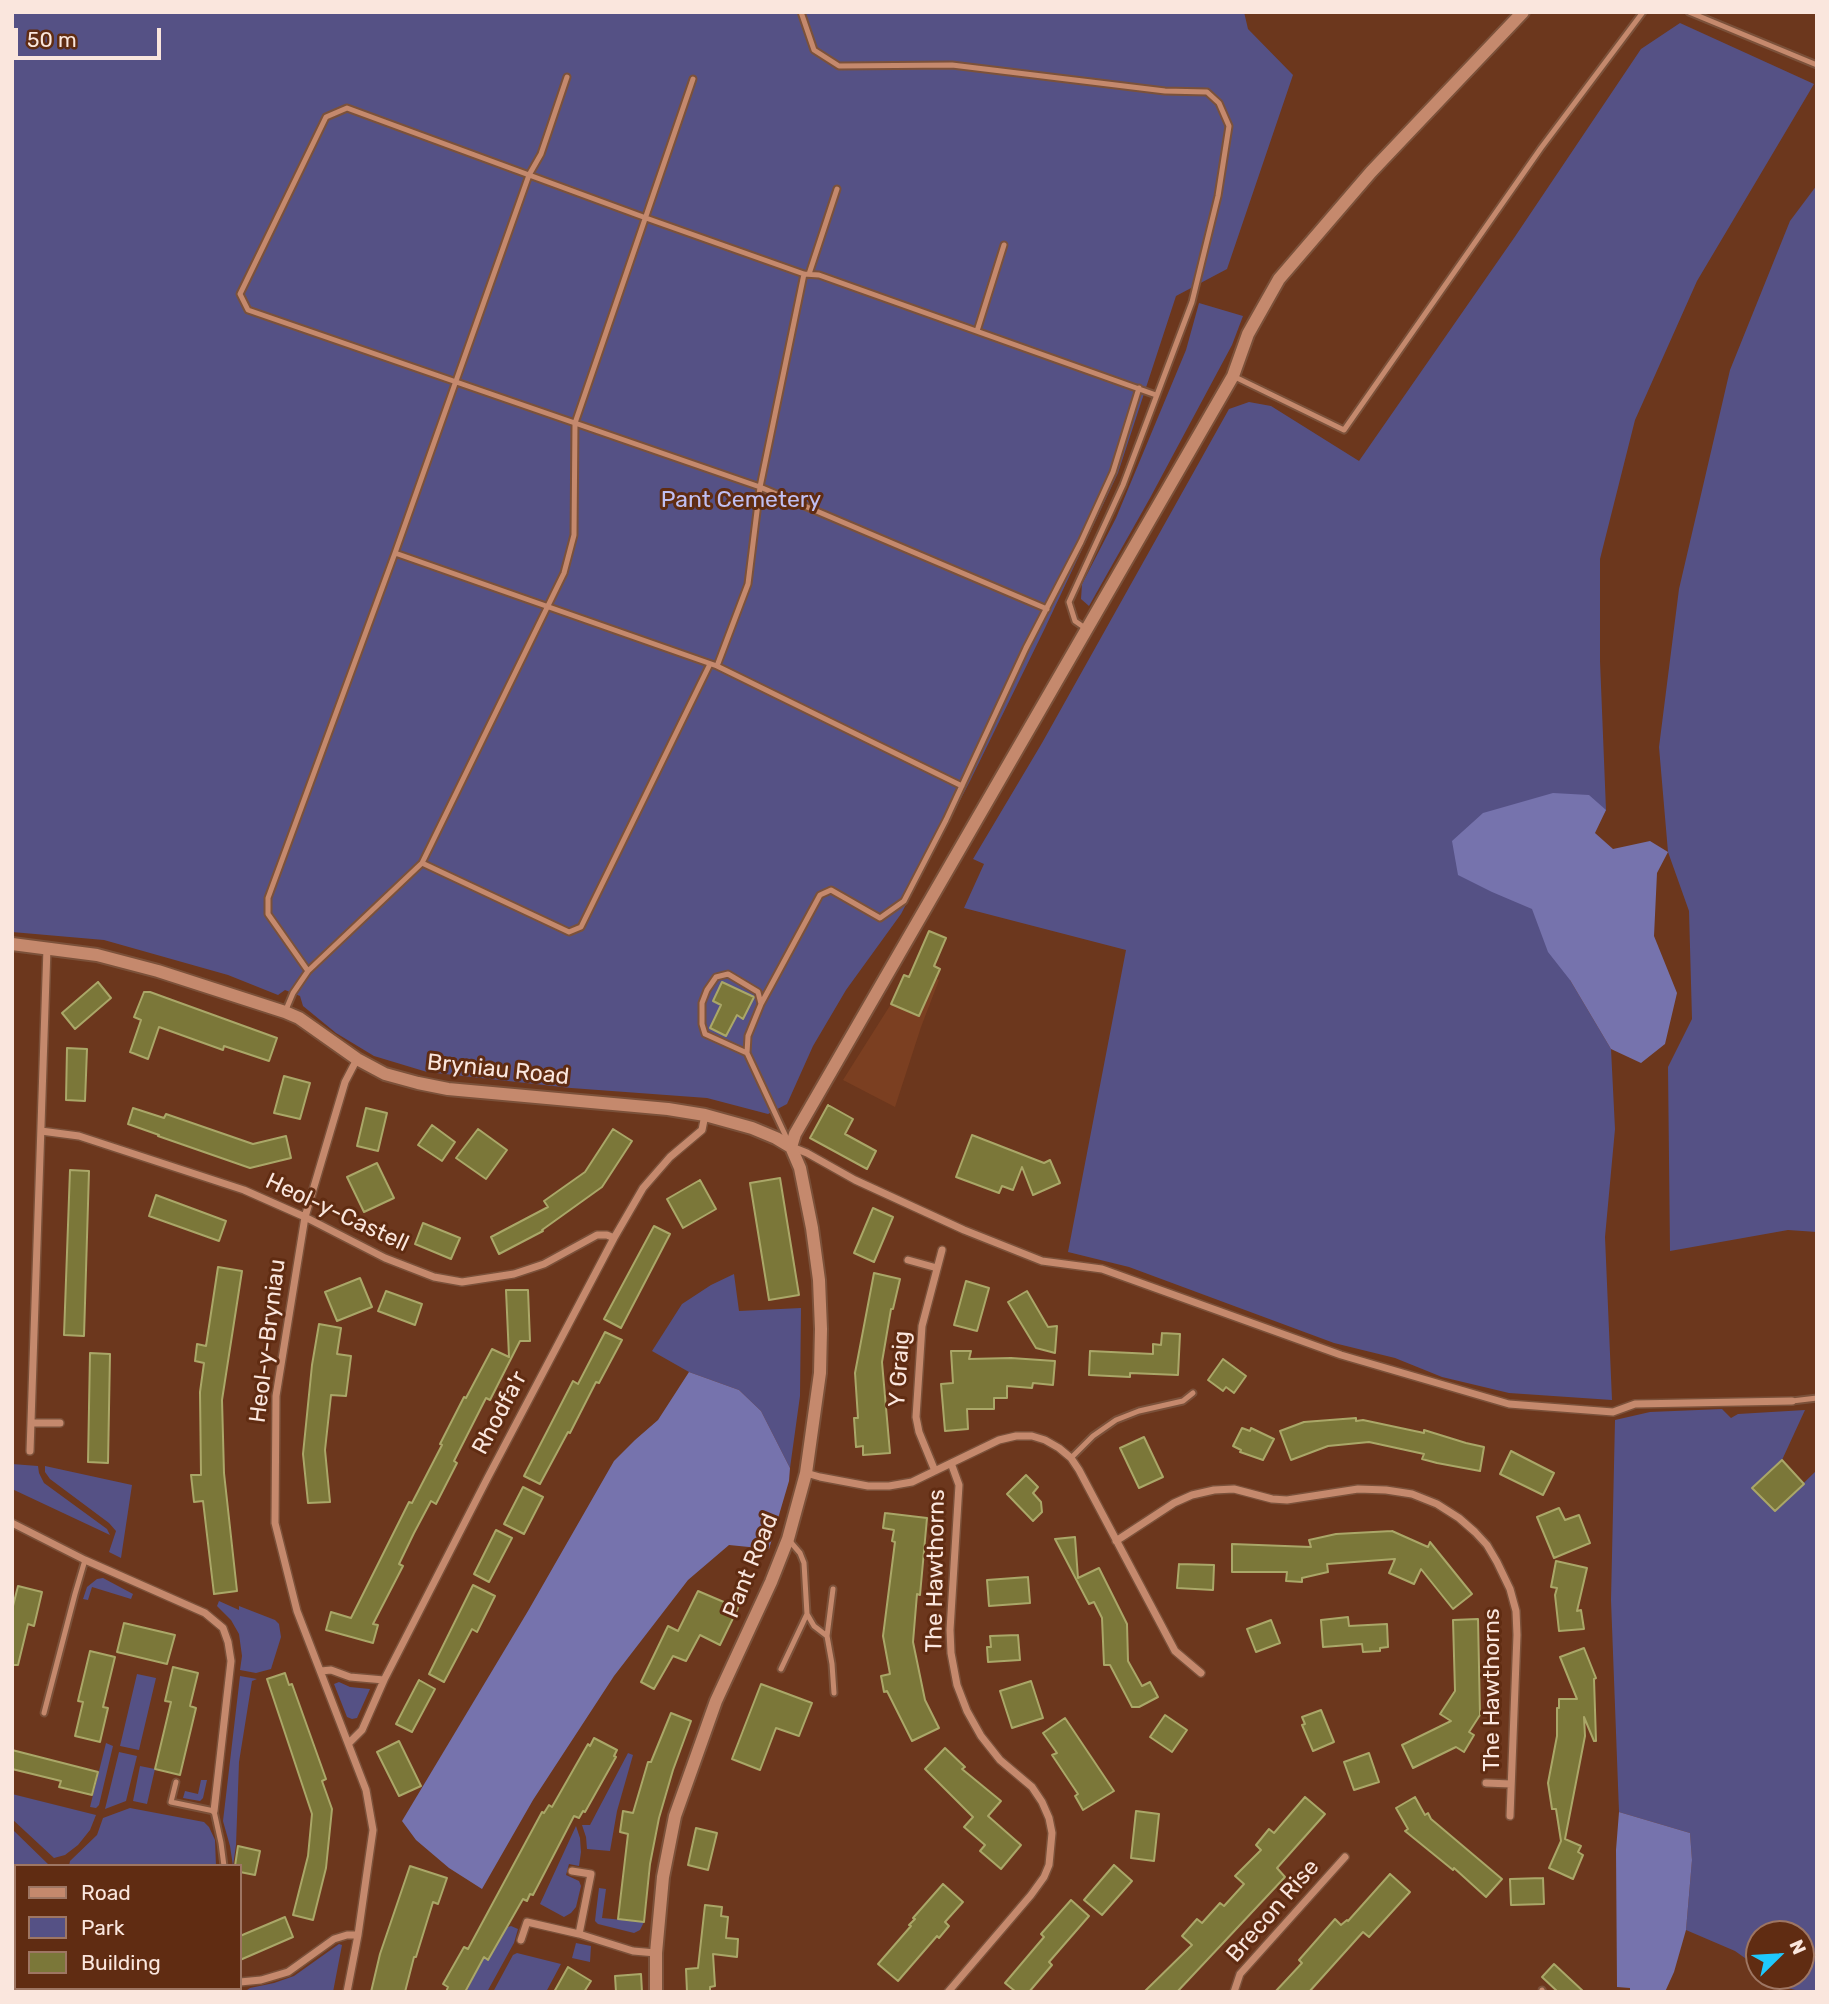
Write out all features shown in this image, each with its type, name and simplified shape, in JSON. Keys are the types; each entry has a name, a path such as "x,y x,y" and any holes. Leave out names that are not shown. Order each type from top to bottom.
{"street":[{"path":"1523,12 1371,172 1279,279 1248,334 1233,376 795,1134 791,1147 964,1230 1042,1261 1102,1269 1341,1355 1509,1404 1613,1412 1635,1404 1793,1401"},
{"name":"Bryniau Road","path":"12,944 97,955 158,971 285,1012 299,1018 358,1059 385,1073 418,1083 448,1089 668,1108 752,1128 791,1147"},
{"path":"30,1451 47,948"},
{"name":"Heol-y-Bryniau","path":"347,1992 373,1830 366,1790 297,1611 275,1523 276,1396 305,1217 345,1082 358,1059"},
{"name":"Rhodfa'r","path":"349,1743 362,1730 384,1680 614,1238 643,1188 670,1157 702,1130 705,1115"},
{"name":"Heol-y-Castell","path":"41,1131 79,1136 244,1190 305,1217 385,1258 434,1277 462,1282 514,1274 544,1264 597,1235 614,1238"},
{"name":"Pant Road","path":"656,1992 656,1952 663,1877 675,1816 716,1701 788,1539 806,1473 820,1373 819,1280 800,1168 791,1147"},
{"name":"Y Graig","path":"935,1471 919,1432 916,1417 922,1326 942,1250"},
{"path":"908,1260 937,1268"},
{"path":"32,1423 60,1423"},
{"name":"The Hawthorns","path":"806,1473 868,1486 889,1486 912,1482 999,1440 1016,1436 1032,1436 1045,1440 1071,1458 1175,1651 1201,1673"},
{"name":"The Hawthorns","path":"948,1992 1044,1877 1049,1865 1052,1833 1042,1802 1031,1787 1000,1760 981,1736 957,1685 950,1630 959,1485 951,1464"},
{"name":"The Hawthorns","path":"1116,1541 1174,1503 1214,1490 1234,1489 1287,1500 1358,1489 1386,1490 1412,1494 1437,1504 1459,1518 1487,1545 1510,1589 1516,1611 1510,1816"},
{"path":"12,1523 86,1560 205,1613 223,1628 231,1661 214,1811"},
{"path":"321,1671 331,1670 350,1677 384,1680"},
{"name":"The Hawthorns","path":"1486,1783 1511,1784"},
{"name":"Brecon Rise","path":"1234,1992 1240,1974 1345,1857"},
{"path":"572,1871 592,1874 579,1934"},
{"path":"520,1940 527,1922 579,1934 633,1951 656,1952"},
{"path":"242,1982 261,1980 288,1972 334,1939 347,1934 358,1935"}],"lane":[{"path":"801,12 814,50 839,66 952,65 1165,91 1207,92 1219,103 1229,126 1218,196 1192,302 1123,485 1069,601 1075,621 1088,629"},
{"path":"1233,376 1344,430 1541,148 1643,12"},
{"path":"1689,12 1817,65"},
{"path":"308,971 268,915 268,898 457,383 529,175 541,154 567,77"},
{"path":"285,1012 293,993 308,971 422,863 564,573 574,535 575,423 693,79"},
{"path":"1047,609 760,486 248,310 240,294 326,117 348,108 646,218 806,274 819,275 1156,395"},
{"path":"717,666 748,584 760,486 806,274 837,189"},
{"path":"977,331 1004,245"},
{"path":"791,1147 747,1053 748,1036 761,1004 820,895 831,890 880,918 904,901 1113,472 1139,388"},
{"path":"395,553 717,666 962,786"},
{"path":"422,863 569,932 581,927 710,664"},
{"path":"747,1053 705,1034 702,1003 716,977 728,974 758,992 761,1004"},
{"path":"1071,1458 1093,1436 1116,1420 1139,1411 1183,1401 1193,1393"},
{"path":"1793,1401 1817,1398"},
{"path":"781,1669 807,1615 804,1563 800,1552 788,1539"},
{"path":"44,1713 86,1560"},
{"path":"833,1589 827,1636 834,1693"},
{"path":"807,1615 814,1626 827,1636"},
{"path":"176,1782 171,1802 214,1811 225,1864"}],"shaded area":[{"path":"1553,793 1589,795 1606,810 1595,833 1613,849 1650,841 1668,852 1657,873 1654,936 1677,993 1665,1044 1641,1063 1611,1049 1570,980 1548,952 1532,909 1458,875 1452,841 1483,813"},
{"path":"912,968 939,980 895,1107 843,1080 891,1004 904,975 909,976"},
{"path":"689,1372 739,1390 761,1411 790,1468 789,1481 769,1549 729,1545 688,1580 614,1676 533,1800 482,1889 449,1868 416,1840 402,1821 614,1461 658,1420"},
{"path":"1619,1812 1690,1833 1692,1860 1686,1930 1674,1972 1665,1992 1630,1992 1630,1988 1617,1987 1616,1850"}],"green space":[{"name":"Pant Cemetery","path":"12,12 1244,12 1248,29 1293,75 1227,269 1176,296 1118,473 1045,628 901,914 846,990 813,1046 787,1104 768,1114 707,1098 571,1088 427,1072 374,1056 336,1033 303,1006 300,996 285,990 278,995 228,975 104,940 12,932"},
{"path":"1680,23 1814,84 1697,281 1635,420 1600,559 1600,661 1606,810 1577,847 1570,980 1611,1049 1615,1129 1605,1237 1612,1400 1509,1393 1442,1377 1395,1358 1334,1343 1129,1267 1068,1252 1126,950 964,908 984,864 973,859 1042,743 1229,409 1249,402 1271,406 1359,461 1641,49"},
{"path":"1817,185 1817,1232 1788,1230 1670,1251 1668,1067 1692,1019 1689,911 1668,852 1659,747 1679,589 1730,370 1790,221"},
{"path":"1199,303 1243,316 1232,345 1089,606 1081,599 1082,584 1116,518 1186,350"},
{"path":"734,1274 739,1311 801,1308 800,1396 790,1468 761,1411 739,1390 689,1372 652,1351 682,1304"},
{"path":"1722,1409 1731,1418 1738,1414 1805,1410 1782,1460 1753,1488 1775,1511 1817,1470 1817,1992 1796,1990 1815,1990 1815,1920 1745,1920 1745,1958 1686,1930 1692,1860 1690,1833 1619,1812 1611,1600 1615,1420 1650,1412"},
{"path":"12,1464 38,1466 44,1483 107,1529 110,1535 12,1489"},
{"path":"45,1466 132,1485 121,1558 109,1552 116,1531 50,1479 45,1472"},
{"path":"103,1578 133,1594 131,1599 92,1587 88,1600 83,1599 87,1587"},
{"path":"219,1601 239,1610 239,1606 279,1624 281,1637 271,1669 256,1673 240,1670 242,1656 239,1634 231,1620 217,1606"},
{"path":"137,1674 156,1678 139,1750 120,1746"},
{"path":"240,1676 257,1679 252,1681 239,1762 233,1864 223,1821"},
{"path":"339,1682 350,1687 370,1689 357,1718 347,1717 334,1684"},
{"path":"106,1743 113,1746 99,1805 96,1808 90,1807"},
{"path":"119,1752 137,1756 126,1801 105,1809"},
{"path":"628,1753 633,1755 617,1811 610,1851 587,1849 582,1825 590,1825"},
{"path":"140,1766 155,1769 147,1804 133,1801"},
{"path":"201,1780 207,1780 200,1801 183,1798 185,1791 198,1794"},
{"path":"12,1794 96,1815 90,1830 78,1845 65,1855 54,1858 12,1819"},
{"path":"130,1808 204,1822 215,1840 216,1864 69,1864 97,1835 103,1818"},
{"path":"576,1826 580,1838 579,1866 569,1864 566,1875 579,1881 581,1886 576,1907 564,1917 540,1904"},
{"path":"12,1829 48,1864 14,1864 14,1990 145,1992 12,1992"},
{"path":"599,1888 606,1889 602,1918 644,1922 640,1930 634,1933 595,1921"},
{"path":"511,1926 518,1929 514,1943 487,1992 466,1992 484,1957 488,1960 505,1928"},
{"path":"576,1943 591,1946 590,1962 572,1958"},
{"path":"339,1944 342,1945 333,1992 244,1992 294,1976"},
{"path":"517,1953 561,1964 546,1992 493,1992 513,1955"}],"building":[{"path":"929,931 946,938 934,966 940,969 919,1016 891,1004 904,975 909,977"},
{"path":"98,982 111,998 75,1029 62,1013"},
{"path":"722,982 754,997 743,1019 737,1015 726,1036 710,1028 721,1005 713,1001"},
{"path":"144,992 277,1038 269,1061 224,1046 223,1050 159,1027 148,1059 130,1052 141,1020 134,1017"},
{"path":"67,1048 87,1049 85,1101 66,1100"},
{"path":"284,1076 310,1083 300,1119 274,1113"},
{"path":"828,1105 853,1119 845,1134 876,1151 867,1169 810,1138"},
{"path":"133,1108 164,1118 166,1114 253,1144 286,1136 291,1158 250,1168 128,1124"},
{"path":"366,1108 387,1113 378,1151 357,1146"},
{"path":"432,1125 455,1142 442,1161 418,1145"},
{"path":"478,1129 507,1150 486,1179 456,1158"},
{"path":"613,1129 632,1141 602,1187 543,1231 499,1254 491,1237 548,1207 544,1201 585,1172"},
{"path":"972,1135 1044,1163 1050,1160 1060,1183 1033,1195 1022,1167 1013,1190 1002,1186 999,1193 956,1177"},
{"path":"377,1163 394,1198 364,1212 347,1177"},
{"path":"70,1170 89,1171 84,1336 64,1335"},
{"path":"780,1178 799,1295 769,1300 750,1183"},
{"path":"700,1180 716,1209 683,1228 667,1199"},
{"path":"156,1195 226,1221 219,1241 149,1216"},
{"path":"873,1208 893,1217 874,1262 854,1253"},
{"path":"423,1223 460,1238 451,1259 415,1244"},
{"path":"654,1226 670,1234 621,1328 604,1319"},
{"path":"218,1267 242,1271 222,1400 224,1473 237,1591 214,1594 203,1501 194,1502 191,1475 201,1475 200,1392 204,1363 195,1361 197,1344 206,1346"},
{"path":"874,1273 900,1279 891,1309 882,1362 890,1453 863,1455 863,1446 856,1447 854,1418 858,1418 855,1373"},
{"path":"360,1278 372,1307 337,1321 325,1292"},
{"path":"966,1281 989,1288 977,1331 954,1325"},
{"path":"506,1290 528,1290 530,1341 520,1341 490,1400 486,1398 436,1504 431,1501 414,1533 399,1564 403,1566 373,1624 378,1625 373,1643 326,1630 331,1612 351,1618 409,1502 412,1503 442,1445 440,1444 464,1397 466,1398 492,1349 509,1357"},
{"path":"386,1291 422,1304 415,1325 378,1311"},
{"path":"1027,1291 1048,1327 1057,1326 1055,1353 1036,1348 1008,1302"},
{"path":"319,1324 341,1328 337,1354 351,1356 346,1396 331,1395 325,1450 330,1502 308,1503 303,1454"},
{"path":"605,1332 622,1340 540,1484 524,1476 573,1381 578,1384"},
{"path":"1162,1333 1180,1334 1178,1375 1089,1375 1090,1351 1153,1354 1153,1344 1161,1345"},
{"path":"951,1351 971,1351 969,1359 1055,1361 1053,1385 1033,1383 1032,1388 1007,1386 1007,1398 994,1398 994,1409 967,1409 968,1429 945,1431 941,1384 953,1383"},
{"path":"90,1353 110,1354 108,1463 88,1462"},
{"path":"1223,1359 1246,1376 1234,1393 1226,1387 1223,1391 1208,1380"},
{"path":"1356,1418 1356,1421 1363,1420 1424,1433 1424,1430 1484,1447 1480,1471 1437,1463 1422,1459 1424,1454 1369,1442 1328,1446 1291,1460 1280,1431 1304,1422"},
{"path":"1242,1428 1250,1431 1251,1428 1274,1439 1263,1460 1240,1452 1241,1450 1233,1446"},
{"path":"1144,1437 1163,1477 1139,1488 1120,1448"},
{"path":"1511,1451 1554,1473 1543,1495 1500,1474"},
{"path":"1782,1460 1804,1484 1775,1511 1752,1488"},
{"path":"1026,1475 1038,1487 1033,1493 1041,1502 1042,1512 1033,1521 1007,1494"},
{"path":"523,1487 543,1497 524,1534 504,1524"},
{"path":"1559,1508 1565,1520 1579,1515 1590,1543 1554,1558 1537,1517"},
{"path":"885,1513 927,1518 913,1642 925,1700 939,1728 912,1741 887,1691 884,1692 881,1676 890,1674 883,1636 895,1542 892,1541 894,1530 883,1528"},
{"path":"496,1530 512,1538 489,1582 474,1574"},
{"path":"1392,1531 1428,1547 1430,1542 1472,1594 1453,1609 1421,1569 1414,1584 1389,1573 1395,1559 1327,1564 1328,1572 1302,1578 1302,1582 1286,1581 1287,1572 1232,1572 1232,1544 1311,1547 1309,1540 1336,1534"},
{"path":"1075,1537 1078,1578 1099,1568 1127,1624 1128,1661 1142,1686 1150,1682 1158,1697 1139,1707 1132,1707 1110,1665 1104,1665 1102,1618 1094,1602 1089,1604 1055,1539"},
{"path":"1556,1561 1587,1568 1577,1611 1581,1610 1584,1629 1559,1631 1555,1595 1557,1588 1551,1587"},
{"path":"1179,1564 1214,1565 1213,1590 1177,1588"},
{"path":"1028,1577 1030,1603 989,1606 987,1580"},
{"path":"473,1585 495,1596 477,1632 472,1629 444,1682 429,1674"},
{"path":"18,1586 42,1592 34,1626 28,1624 18,1665 12,1665 12,1610"},
{"path":"698,1591 738,1608 720,1645 700,1635 686,1661 673,1656 654,1689 641,1682 668,1626 678,1631"},
{"path":"1348,1617 1349,1626 1387,1624 1388,1647 1380,1648 1380,1651 1363,1652 1362,1644 1323,1647 1321,1620"},
{"path":"1478,1619 1480,1715 1469,1732 1474,1735 1464,1752 1456,1747 1413,1768 1402,1745 1451,1721 1440,1714 1455,1691 1453,1620"},
{"path":"1271,1620 1280,1643 1256,1652 1247,1629"},
{"path":"124,1623 175,1635 167,1664 117,1652"},
{"path":"1018,1635 1020,1660 988,1662 987,1647 991,1647 990,1636"},
{"path":"1584,1648 1596,1678 1596,1741 1584,1717 1585,1736 1565,1839 1581,1846 1578,1852 1583,1855 1573,1879 1549,1868 1561,1841 1556,1809 1552,1809 1548,1783 1557,1736 1559,1699 1577,1699 1560,1657"},
{"path":"90,1651 115,1657 103,1707 108,1708 100,1742 75,1736 83,1702 78,1701"},
{"path":"173,1667 198,1673 190,1706 196,1708 180,1775 155,1769 171,1702 165,1701"},
{"path":"285,1673 289,1685 292,1684 326,1779 322,1781 332,1809 326,1868 313,1920 293,1915 308,1856 312,1814 267,1679"},
{"path":"419,1680 435,1689 412,1732 396,1724"},
{"path":"1031,1681 1043,1718 1012,1728 1000,1691"},
{"path":"761,1684 812,1703 799,1736 776,1728 760,1770 732,1759"},
{"path":"1321,1710 1334,1742 1313,1751 1302,1725 1305,1724 1302,1717"},
{"path":"671,1713 691,1721 659,1818 650,1864 644,1922 618,1919 628,1834 620,1832 623,1811 633,1813 648,1762 651,1762"},
{"path":"1165,1715 1187,1730 1172,1752 1150,1737"},
{"path":"1065,1718 1114,1791 1083,1810 1075,1796 1078,1794 1052,1755 1057,1753 1043,1733"},
{"path":"594,1738 617,1750 614,1756 616,1757 585,1812 583,1811 579,1818 574,1816 533,1895 530,1894 527,1901 523,1899 488,1960 484,1957 465,1992 446,1992 448,1987 443,1984 464,1947 468,1949 542,1812 544,1813 549,1805 552,1807"},
{"path":"399,1741 421,1786 399,1796 377,1752"},
{"path":"945,1748 965,1767 962,1769 1001,1801 988,1816 1021,1845 1001,1869 980,1851 985,1845 964,1827 973,1817 925,1769"},
{"path":"12,1750 98,1772 92,1795 59,1787 61,1781 12,1769"},
{"path":"1369,1753 1379,1782 1354,1790 1344,1762"},
{"path":"1305,1797 1325,1814 1277,1868 1285,1877 1177,1992 1144,1992 1192,1945 1182,1936 1197,1919 1202,1923 1220,1903 1224,1906 1244,1884 1235,1876 1261,1850 1256,1845 1269,1829 1274,1833"},
{"path":"1415,1797 1425,1815 1428,1813 1431,1819 1502,1879 1486,1897 1454,1868 1453,1870 1405,1831 1408,1829 1396,1808"},
{"path":"1136,1811 1159,1814 1154,1861 1131,1858"},
{"path":"696,1828 717,1833 708,1870 688,1865"},
{"path":"238,1846 260,1851 255,1875 242,1872 242,1864 235,1864"},
{"path":"1114,1865 1132,1881 1102,1915 1084,1900"},
{"path":"410,1866 447,1878 438,1904 433,1902 405,1992 371,1992 380,1954"},
{"path":"1390,1874 1410,1892 1369,1937 1363,1932 1309,1992 1275,1992 1302,1963 1299,1960 1335,1919 1341,1925 1348,1921"},
{"path":"1543,1878 1544,1904 1511,1905 1510,1879"},
{"path":"943,1884 963,1902 945,1922 949,1926 898,1981 878,1964"},
{"path":"1071,1900 1089,1916 1049,1962 1052,1965 1029,1992 1016,1992 1005,1983 1044,1937 1041,1934"},
{"path":"705,1905 722,1907 721,1916 728,1917 726,1938 738,1939 737,1957 713,1954 715,1986 710,1987 710,1992 687,1992 686,1969 698,1968"},
{"path":"285,1917 293,1937 242,1959 242,1935"},
{"path":"1554,1964 1584,1992 1558,1992 1542,1977"},
{"path":"568,1967 591,1981 584,1992 554,1992"},
{"path":"641,1974 642,1992 616,1992 615,1976"}]}
